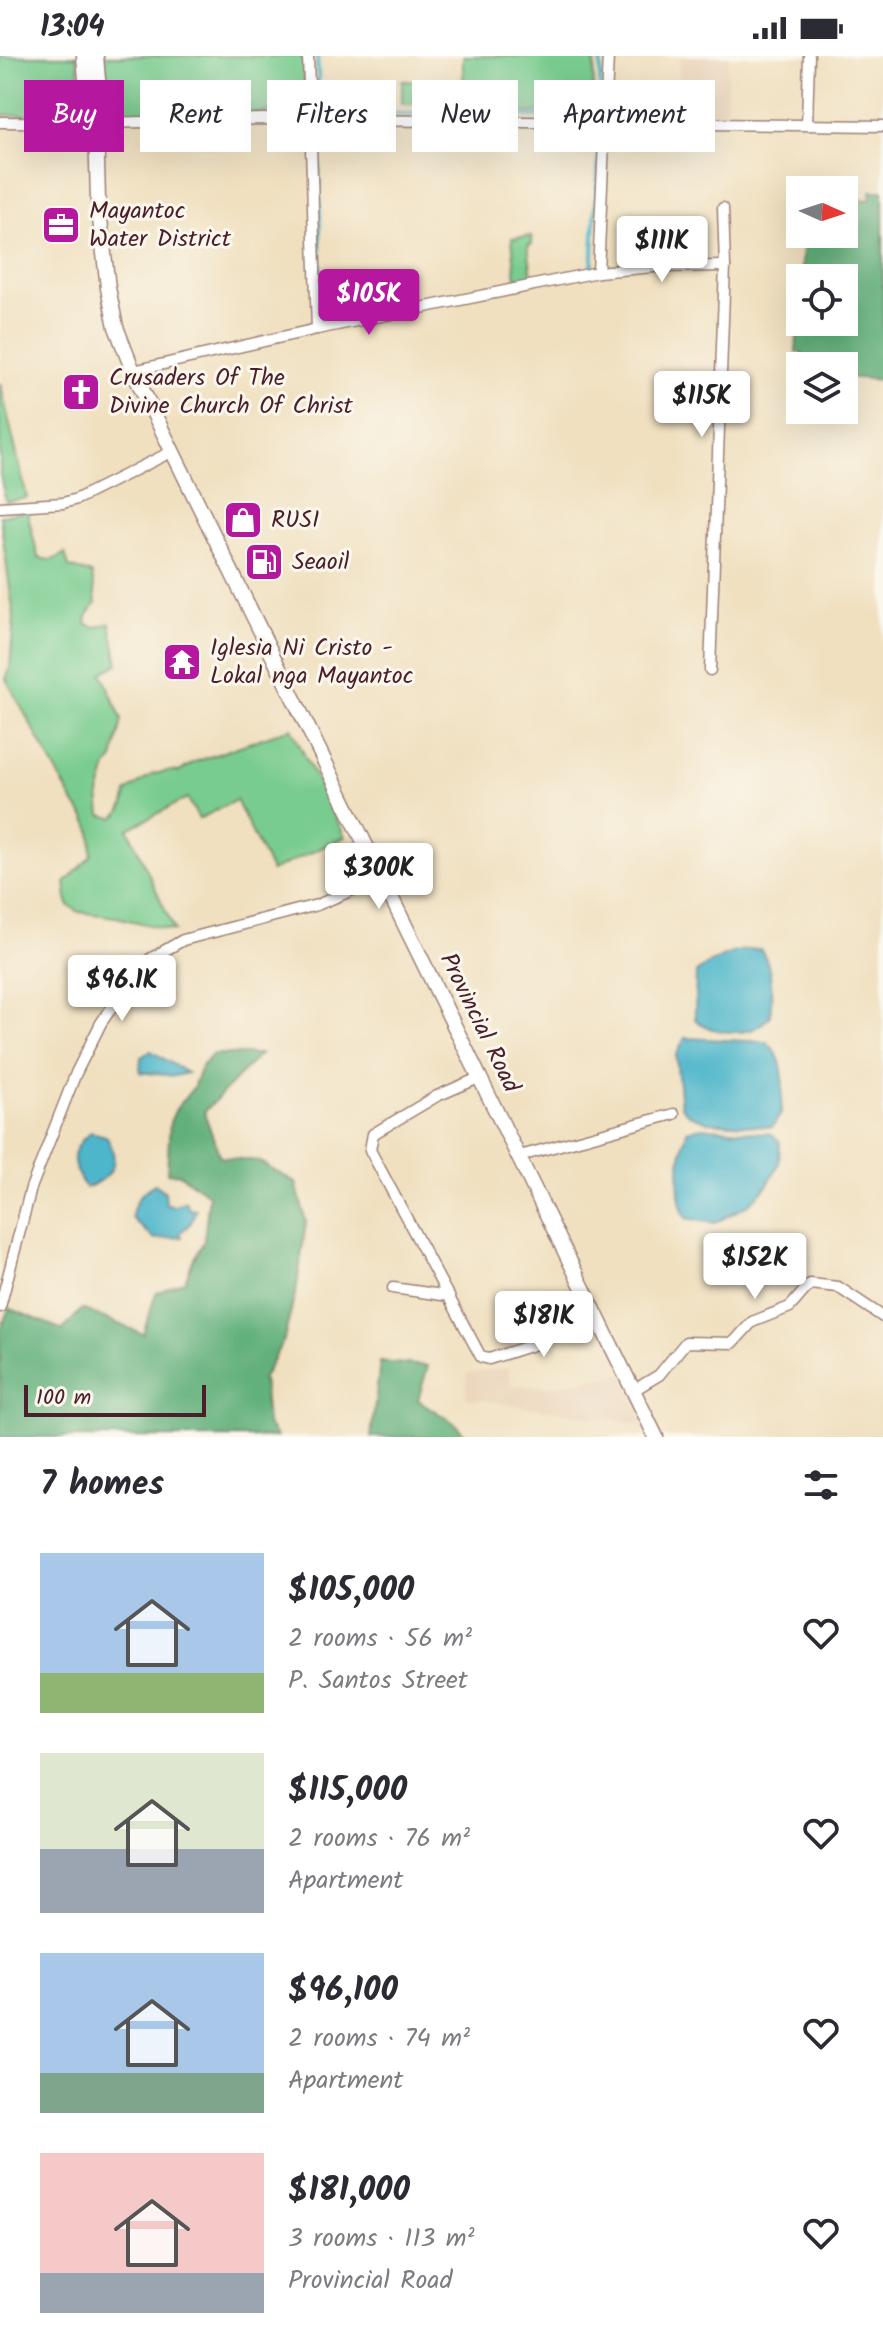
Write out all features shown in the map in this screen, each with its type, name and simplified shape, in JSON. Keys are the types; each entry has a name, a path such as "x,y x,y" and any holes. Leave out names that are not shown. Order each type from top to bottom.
{"main road":[{"path":"84,56 86,80"},
{"path":"96,56 98,80"},
{"name":"Provincial Road","path":"97,152 99,211 108,288 116,327 133,371 384,877 656,1437"}],"street":[{"path":"308,56 310,80"},
{"path":"606,80 608,56"},
{"path":"807,124 809,56"},
{"path":"124,122 267,120"},
{"path":"396,120 534,121"},
{"path":"0,122 24,122"},
{"path":"715,123 883,126"},
{"path":"313,152 317,329"},
{"path":"598,272 602,152"},
{"path":"710,670 725,266 723,208"},
{"path":"133,371 317,329 598,272 725,266"},
{"path":"0,507 77,499 171,452"},
{"path":"0,1307 31,1188 65,1102 101,1023 130,981 150,959 183,940 317,905 384,877"},
{"path":"481,1077 437,1096 373,1134 370,1150 481,1357 489,1359 536,1344 595,1308"},
{"path":"520,1156 674,1114"},
{"path":"634,1390 659,1375 686,1342 733,1343 752,1322 790,1307 810,1284 838,1287 883,1317"},
{"path":"393,1288 449,1296"}],"shaded area":[{"path":"680,56 729,56 725,120 715,119 715,80 679,80"},
{"path":"508,1368 510,1385 543,1387 623,1374 645,1425 466,1398 466,1373"}],"green space":[{"path":"0,56 77,56 80,80 24,80 24,115 0,115"},
{"path":"101,56 303,56 304,80 267,80 267,113 251,113 251,80 140,80 140,114 124,115 124,80 103,80"},
{"path":"463,56 595,56 594,80 534,80 534,112 518,113 518,80 463,80"},
{"path":"402,81 412,81 412,104 402,104"},
{"path":"871,191 883,191 883,380 858,378 858,352 796,352 797,336 858,336 858,264 802,264 803,248 858,248 858,199 870,200"},
{"path":"531,236 532,244 528,245 532,277 516,279 512,238"},
{"path":"0,383 27,498 6,502 0,475"},
{"path":"27,511 38,557 50,560 65,553 69,567 92,574 96,603 87,616 86,624 96,627 110,623 118,664 102,673 122,720 113,759 107,767 99,794 101,815 117,816 127,792 153,774 179,772 195,762 291,728 345,837 271,871 236,800 199,819 187,798 128,829 175,931 79,912 68,905 65,883 91,856 90,828 6,679 10,669 14,617 0,516"},
{"path":"213,1054 260,1054 204,1112 220,1157 258,1161 296,1183 306,1222 297,1286 284,1339 263,1378 267,1424 277,1437 0,1437 0,1332 9,1308 63,1330 82,1309 143,1334 156,1293 185,1281 204,1241 209,1195 179,1174 167,1173 170,1122 193,1088 201,1067"},
{"path":"380,1362 428,1366 418,1400 454,1423 467,1437 371,1437"}],"water":[{"path":"760,949 770,972 770,1017 753,1029 739,1032 707,1027 695,1019 696,972 726,955"},
{"path":"685,1038 767,1042 779,1058 783,1075 781,1114 772,1127 708,1122 689,1115 681,1106 676,1056"},
{"path":"151,1051 187,1073 175,1076 140,1072 141,1057"},
{"path":"701,1127 771,1134 780,1142 779,1164 767,1186 748,1205 715,1223 686,1218 680,1198 680,1163 687,1131"},
{"path":"91,1132 106,1136 114,1161 109,1174 86,1188 74,1165 74,1158 78,1145"},
{"path":"155,1184 165,1192 166,1205 176,1206 185,1201 190,1210 196,1209 191,1223 180,1233 182,1237 154,1239 132,1218 139,1198"}],"waterway":[{"path":"317,56 320,114 412,114"},
{"path":"600,80 601,56"},
{"path":"518,116 534,116"},
{"path":"124,117 140,117"},
{"path":"319,152 321,307"},
{"path":"592,271 599,152"},
{"path":"321,320 321,323 377,312"}],"place":[{"name":"Mayantoc Water District","path":"61,225"},
{"name":"Crusaders Of The Divine Church Of Christ","path":"81,392"},
{"name":"RUSI","path":"243,520"},
{"name":"Seaoil","path":"264,562"},
{"name":"Iglesia Ni Cristo - Lokal nga Mayantoc","path":"182,662"}]}
